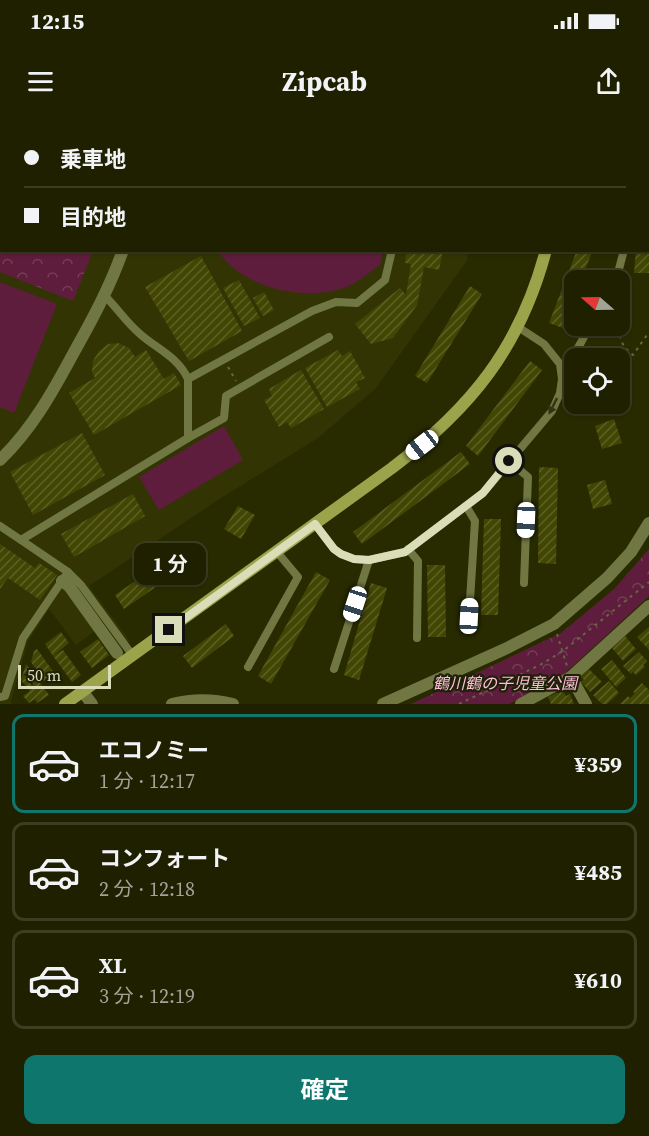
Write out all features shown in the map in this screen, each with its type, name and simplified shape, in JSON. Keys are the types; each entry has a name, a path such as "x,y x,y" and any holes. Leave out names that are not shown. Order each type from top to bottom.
{"street":[{"path":"0,460 29,429 44,407 105,296 122,252"},
{"path":"65,704 392,468 444,427 486,378 503,353 518,327 545,252"},
{"path":"383,704 505,649 554,624 607,578 631,552 649,523"},
{"path":"64,576 117,653"},
{"path":"521,704 571,677 649,606"},
{"path":"571,677 586,704"},
{"path":"83,692 92,704"},
{"path":"172,704 191,700 218,700 233,704"}],"lane":[{"path":"188,379 312,311 336,302 357,303 385,280 392,252"},
{"path":"619,270 623,252"},
{"path":"105,296 140,333 178,363 188,379 188,438"},
{"path":"315,524 334,549 341,554 354,559 369,560 388,557 408,549 483,493 552,411 560,393 562,370 544,344 518,327"},
{"path":"562,370 568,366 584,336"},
{"path":"21,540 224,417 226,396 329,337"},
{"path":"509,461 528,477 524,583"},
{"path":"466,506 475,520 469,616"},
{"path":"0,526 21,540 64,576 81,585 133,656"},
{"path":"408,549 418,561 417,638"},
{"path":"248,667 298,577 277,552"},
{"path":"334,669 369,560"},
{"path":"0,697 5,696 22,638 64,576"}],"path":[{"path":"620,336 624,347 633,355 649,332"},
{"path":"224,359 240,388"},
{"path":"459,704 540,665 562,651 649,582"},
{"path":"554,624 571,677"}],"shaded area":[{"path":"0,252 469,252 466,262 376,388 318,438 221,498 89,586 130,641 112,654 95,631 76,645 49,609 28,641 12,704 0,704"}],"green space":[{"path":"0,252 93,252 73,301 0,272"},
{"path":"218,252 383,252 380,265 353,284 340,289 312,293 284,291 270,287 245,276"},
{"path":"0,282 57,304 14,413 0,407"},
{"path":"224,426 243,460 159,510 139,477"},
{"name":"鶴川鶴の子児童公園","path":"649,549 649,596 562,676 509,704 411,704 561,633 614,589"}],"building":[{"path":"407,252 443,252 439,270 424,267 417,305 393,338 371,344 355,324 400,288 406,295 411,264 405,263"},
{"path":"576,252 592,252 585,270 569,270"},
{"path":"636,252 649,252 649,273 634,273"},
{"path":"201,256 242,331 189,361 145,287"},
{"path":"239,280 260,318 244,326 223,288"},
{"path":"564,284 564,325 563,328 549,323"},
{"path":"470,286 482,294 427,383 415,376"},
{"path":"264,292 274,310 263,316 253,298"},
{"path":"118,343 129,348 135,357 146,350 164,379 174,373 181,385 94,435 69,393 95,378 92,372 93,361 99,351 108,344"},
{"path":"338,350 342,356 350,351 365,378 356,382 360,389 327,407 305,368"},
{"path":"530,361 542,370 478,456 466,446"},
{"path":"301,370 324,409 291,428 287,422 279,427 264,400 272,396 269,389"},
{"path":"614,419 622,443 602,449 595,426"},
{"path":"82,433 105,475 33,515 10,472"},
{"path":"461,452 470,464 362,544 353,532"},
{"path":"539,467 558,468 556,564 538,563"},
{"path":"605,480 612,504 593,509 587,485"},
{"path":"133,494 145,516 74,557 61,534"},
{"path":"238,506 255,515 241,539 224,529"},
{"path":"484,519 501,519 498,615 481,615"},
{"path":"0,544 35,568 39,563 57,575 40,600 8,578 0,589"},
{"path":"186,546 195,560 124,609 115,595"},
{"path":"427,565 445,565 446,637 428,637"},
{"path":"316,572 330,580 271,684 258,676"},
{"path":"371,583 387,588 359,680 344,675"},
{"path":"226,624 234,636 192,668 183,656"},
{"path":"649,627 649,650 637,637"},
{"path":"61,632 69,643 53,656 45,644"},
{"path":"625,636 636,649 623,661 612,648"},
{"path":"98,639 109,655 92,668 80,652"},
{"path":"37,649 55,674 44,681 31,662 34,651"},
{"path":"63,650 81,675 72,682 53,656"},
{"path":"639,652 647,661 643,665 645,667 636,675 633,672 631,674 623,666"},
{"path":"612,660 626,678 616,687 601,669"},
{"path":"26,664 49,695 37,703 35,699 29,703 23,696 30,691 21,680"},
{"path":"589,669 602,682 590,692 581,682 584,680 581,677"},
{"path":"609,681 619,693 607,704 602,704 593,695"},
{"path":"642,683 649,690 649,704 620,704 628,696 630,698"},
{"path":"563,690 566,696 570,694 574,704 551,704 548,697"}],"route":[{"path":"169,630 315,524 334,549 354,559 369,560 405,552 483,493 509,461"}]}
